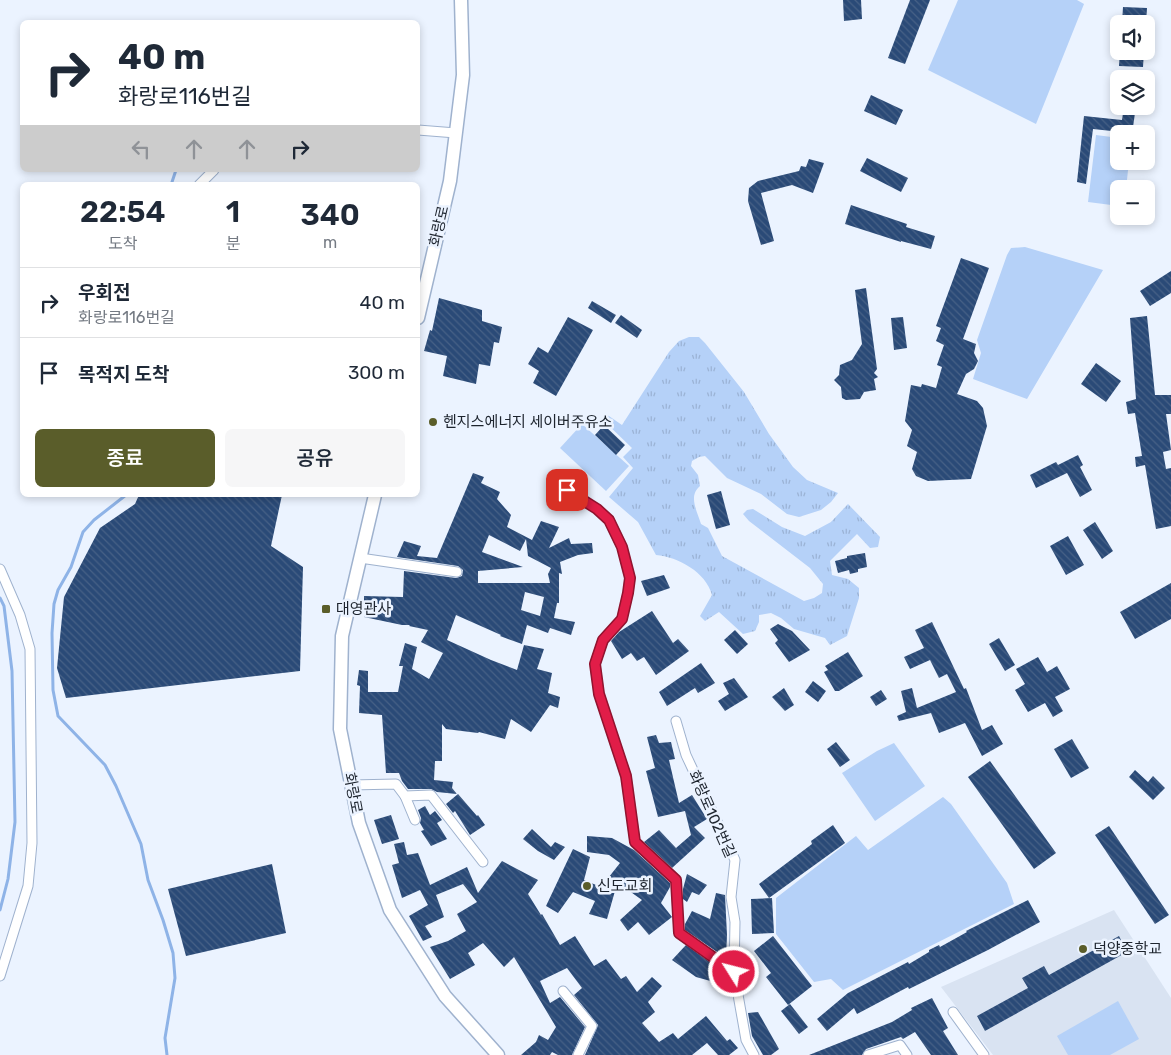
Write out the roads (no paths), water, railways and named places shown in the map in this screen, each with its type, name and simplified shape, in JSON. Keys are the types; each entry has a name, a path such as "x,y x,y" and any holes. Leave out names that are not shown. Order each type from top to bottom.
{"main road":[{"name":"화랑로","path":"420,309 450,181 463,75 461,0"},
{"name":"화랑로","path":"375,497 342,636 340,729 359,823 390,910 445,996 498,1055"}],"street":[{"path":"420,130 456,133"},
{"path":"202,182 212,172"},
{"path":"552,480 597,509 609,520 622,547 630,578 622,619 603,640 595,664 599,694 626,776 635,842 676,880 679,933 734,972"},
{"path":"360,558 457,572"},
{"path":"0,569 20,615 30,649 32,843 28,886 0,976"},
{"name":"화랑로102번길","path":"676,721 686,755 735,860 730,897 735,922 734,972 746,1040 754,1055"},
{"path":"351,785 396,784 405,796 416,820"},
{"path":"405,796 430,795 483,862"},
{"path":"563,991 592,1026 578,1055"},
{"path":"953,1012 984,1055"},
{"path":"868,1055 900,1045 907,1055"}],"waterway":[{"path":"172,182 175,172"},
{"path":"123,497 94,520 83,532 71,567 58,590 54,604 52,633 53,690 58,716 105,765 141,844 148,880 173,953 175,978 165,1038 167,1055"},
{"path":"0,598 4,606 12,671 15,822 8,879 0,910"}],"place":[{"name":"헨지스에너지 세이버주유소","path":"433,422"},
{"name":"대영관사","path":"326,609"},
{"name":"신도교회","path":"587,886"},
{"name":"덕양중학교","path":"1083,949"}]}
